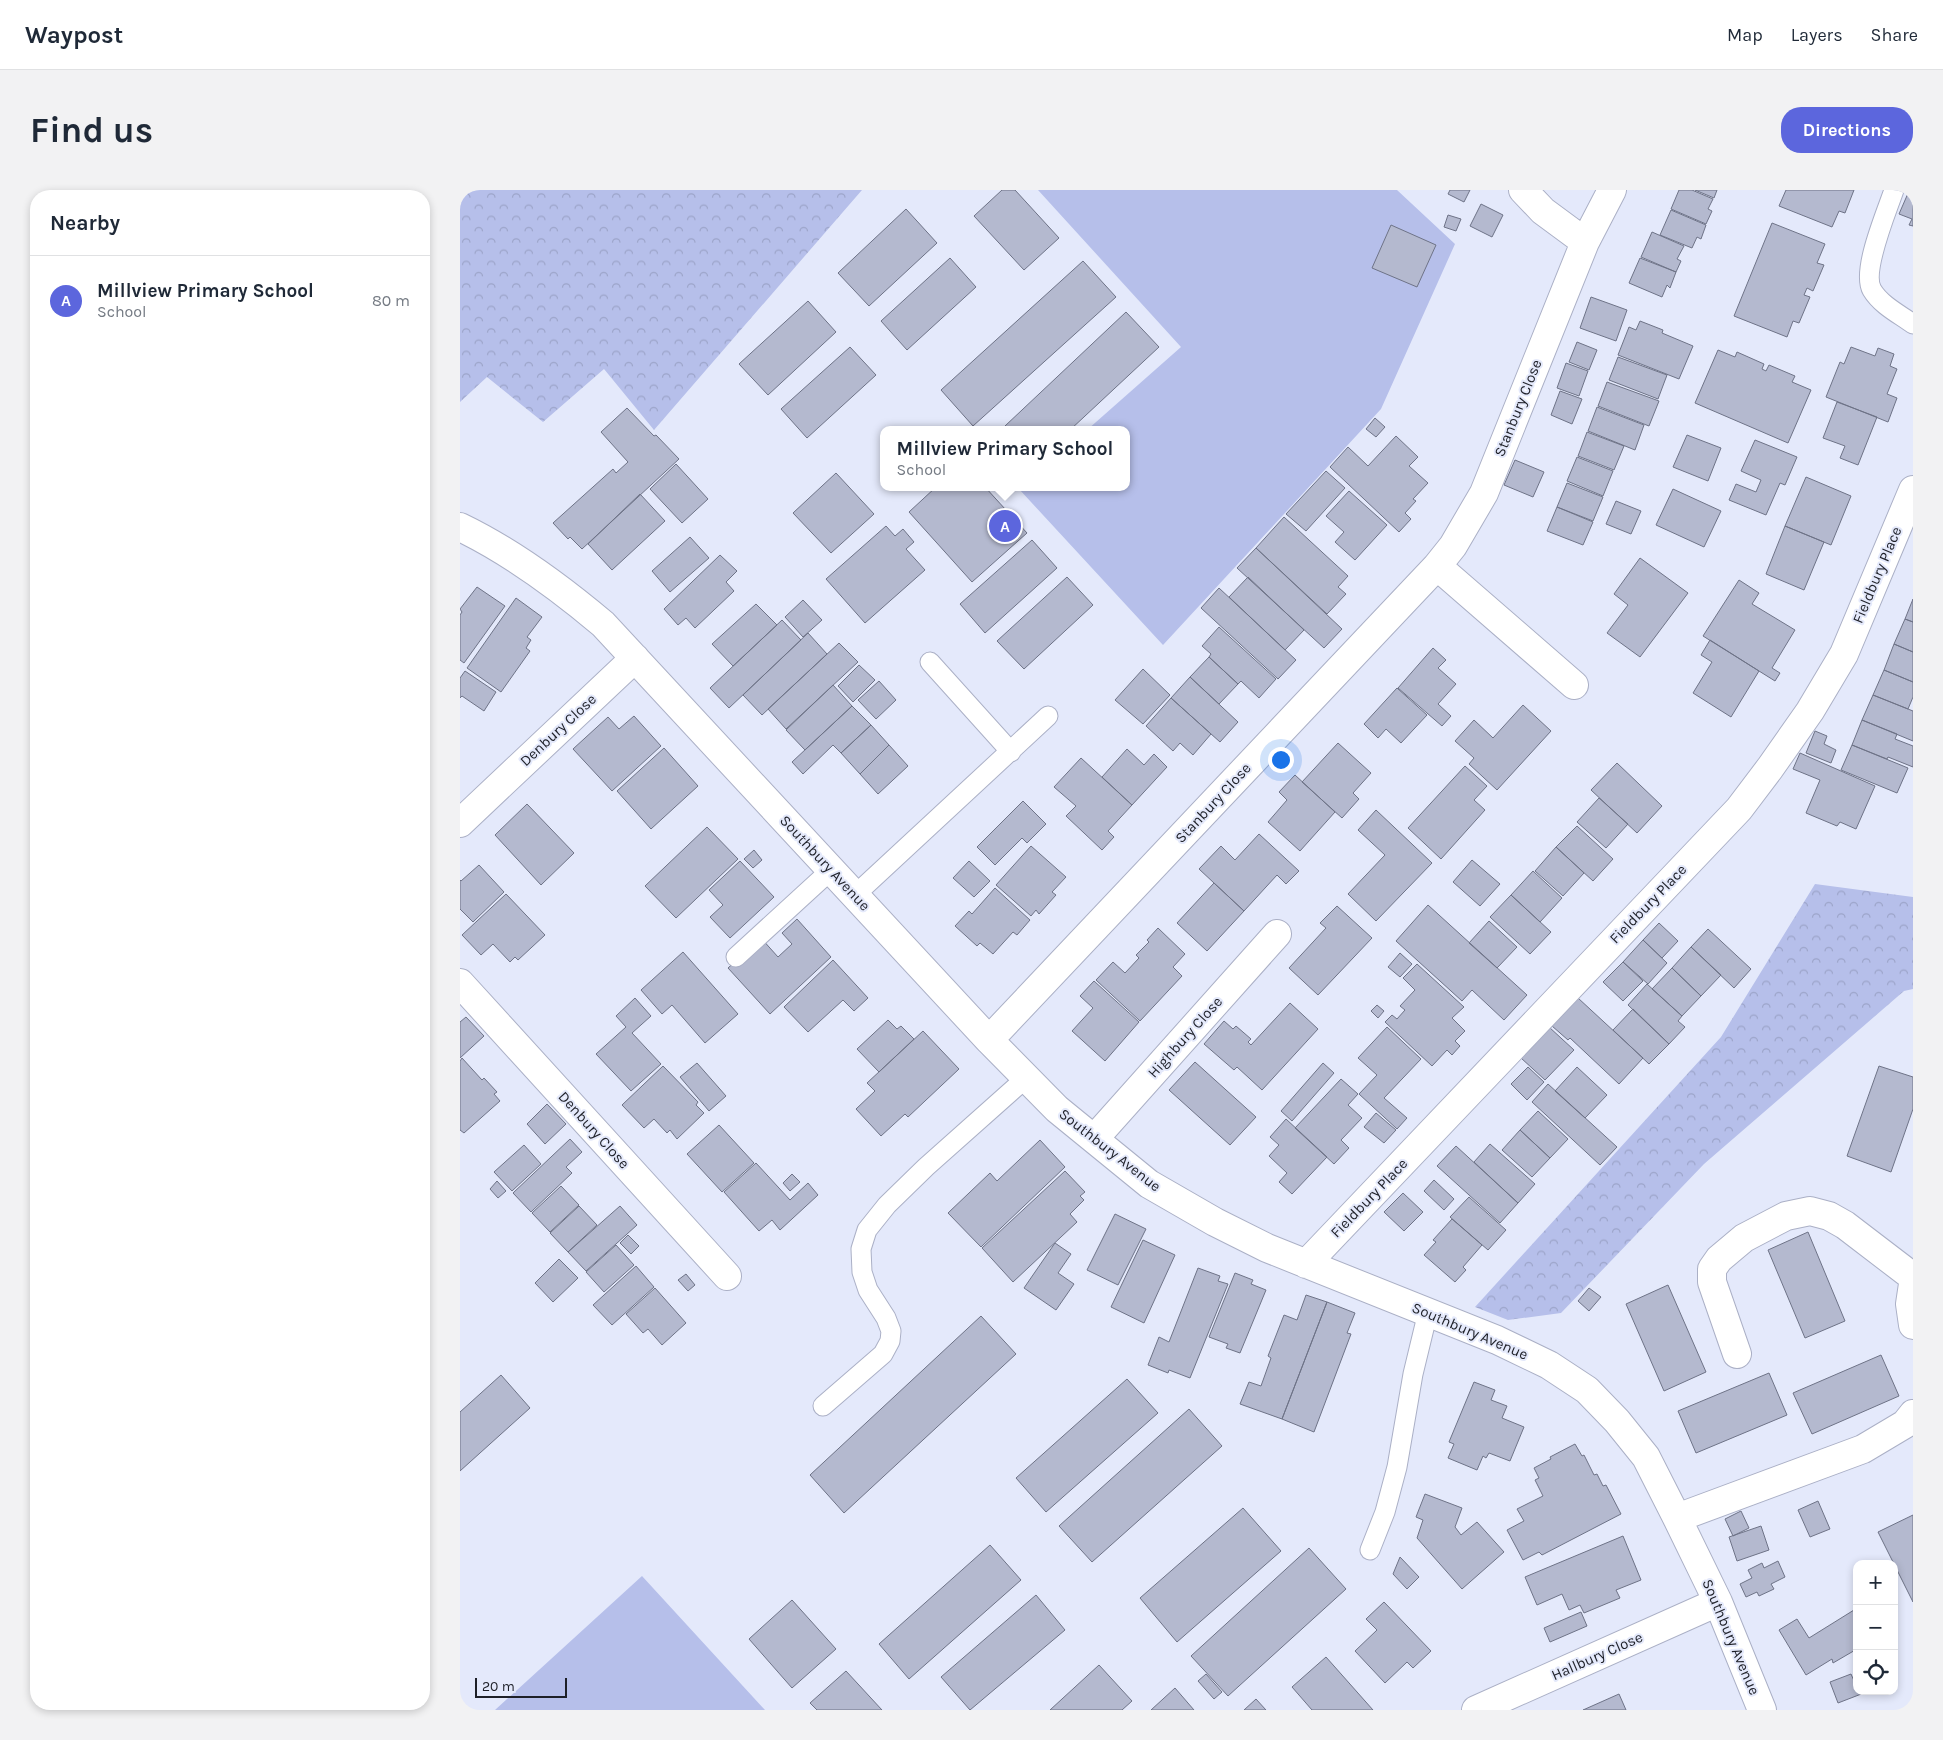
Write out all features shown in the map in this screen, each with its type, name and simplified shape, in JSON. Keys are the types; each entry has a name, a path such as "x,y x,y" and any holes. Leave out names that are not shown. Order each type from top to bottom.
{"street":[{"path":"1523,190 1543,211 1584,242"},
{"name":"Stanbury Close","path":"989,1040 1437,566 1453,546 1484,493 1584,242 1612,190"},
{"name":"Fieldbury Place","path":"1306,1264 1739,809 1810,711 1844,654 1913,490"},
{"name":"Southbury Avenue","path":"460,527 490,542 567,594 603,624 1026,1078 1057,1109 1149,1184 1215,1222 1267,1248 1497,1340 1549,1365 1586,1390 1617,1421 1646,1458 1718,1602 1762,1710"},
{"path":"1437,566 1574,686"},
{"name":"Denbury Close","path":"460,823 635,658"},
{"name":"Highbury Close","path":"1094,1139 1277,934"},
{"name":"Denbury Close","path":"460,983 727,1276"},
{"path":"1737,1354 1712,1282 1712,1269 1719,1258 1744,1238 1786,1216 1810,1211 1829,1216 1845,1225 1913,1278"},
{"path":"1913,1284 1910,1304 1913,1325"},
{"path":"1677,1518 1863,1449 1905,1424 1913,1414"},
{"name":"Hallbury Close","path":"1476,1710 1718,1602"}],"lane":[{"path":"1894,190 1869,265 1871,289 1886,305 1913,324"},
{"path":"930,662 1011,752"},
{"path":"855,895 1048,716"},
{"path":"736,957 831,870"},
{"path":"823,1406 883,1354 890,1341 891,1331 886,1318 868,1290 862,1272 861,1249 867,1230 886,1205 1026,1078"},
{"path":"1370,1550 1386,1512 1397,1467 1413,1374 1428,1312"}],"green space":[{"path":"460,190 862,190 654,430 604,369 543,422 487,377 460,402"},
{"path":"1038,190 1397,190 1455,244 1381,409 1163,645 1021,491 1130,491 1130,426 1092,426 1181,347"},
{"path":"1815,884 1913,897 1913,989 1904,991 1704,1164 1561,1313 1508,1320 1475,1307 1721,1037"},
{"path":"642,1576 765,1710 495,1710"}],"building":[{"path":"1002,190 1015,190 1059,238 1024,270 974,216"},
{"path":"1450,190 1470,190 1464,202 1448,194"},
{"path":"1679,190 1692,190 1713,199 1708,209 1712,211 1706,224 1671,209"},
{"path":"1695,190 1717,190 1714,198"},
{"path":"1786,190 1854,190 1845,213 1839,211 1832,227 1779,206"},
{"path":"1909,191 1913,193 1913,226 1909,225 1912,219 1899,214"},
{"path":"1481,204 1503,215 1492,237 1470,226"},
{"path":"906,209 937,243 869,306 838,273"},
{"path":"1671,210 1706,225 1701,239 1697,237 1692,248 1660,235"},
{"path":"1448,215 1461,219 1456,231 1444,227"},
{"path":"1772,223 1825,244 1817,263 1824,265 1813,291 1807,288 1804,295 1810,297 1799,323 1793,321 1787,337 1734,316"},
{"path":"1391,225 1436,245 1417,287 1372,268"},
{"path":"1652,232 1684,246 1677,259 1681,261 1676,272 1641,257"},
{"path":"950,258 976,287 907,350 881,321"},
{"path":"1640,258 1676,272 1670,288 1667,285 1662,297 1629,283"},
{"path":"1083,261 1116,297 973,426 941,390"},
{"path":"1591,297 1627,310 1616,341 1580,328"},
{"path":"808,301 836,332 768,395 739,364"},
{"path":"1126,312 1159,347 1074,426 1005,426"},
{"path":"1640,321 1663,330 1662,333 1693,346 1679,379 1618,355 1629,327 1636,330"},
{"path":"1577,342 1597,350 1589,370 1569,362"},
{"path":"850,347 876,375 807,438 781,409"},
{"path":"1851,347 1875,356 1878,348 1894,354 1890,366 1897,369 1887,394 1897,398 1888,422 1826,397 1840,362 1844,364"},
{"path":"1718,350 1735,357 1737,352 1764,364 1762,369 1766,371 1769,365 1795,376 1792,382 1811,390 1788,443 1695,403"},
{"path":"1618,357 1667,375 1658,399 1609,380"},
{"path":"1566,363 1588,371 1579,396 1557,388"},
{"path":"1607,382 1659,401 1649,426 1598,406"},
{"path":"1560,391 1582,399 1572,424 1551,415"},
{"path":"1837,402 1877,417 1858,465 1840,458 1845,446 1823,438"},
{"path":"1597,407 1644,425 1635,450 1588,431"},
{"path":"627,408 679,459 582,549 570,537 568,539 553,523 613,469 616,473 628,462 601,432"},
{"path":"1375,418 1385,427 1376,437 1366,429"},
{"path":"1587,432 1624,446 1614,470 1578,456"},
{"path":"1687,435 1721,448 1708,481 1673,467"},
{"path":"1396,436 1418,457 1409,466 1428,483 1413,499 1416,501 1405,513 1411,519 1399,532 1330,467 1348,447 1368,466"},
{"path":"1755,440 1797,457 1785,485 1780,483 1766,515 1729,500 1736,484 1756,492 1761,480 1741,471"},
{"path":"1577,457 1613,471 1603,496 1567,481"},
{"path":"1515,460 1544,472 1533,497 1504,485"},
{"path":"676,464 708,499 682,523 650,489"},
{"path":"1326,471 1345,488 1306,531 1286,514"},
{"path":"836,473 874,514 831,553 793,513"},
{"path":"1806,477 1851,496 1831,545 1785,526"},
{"path":"1567,483 1603,497 1593,521 1557,507"},
{"path":"1673,489 1721,511 1704,547 1656,525"},
{"path":"932,491 989,491 1027,533 972,582 909,512"},
{"path":"1349,491 1387,525 1355,560 1335,542 1344,532 1326,516"},
{"path":"640,494 665,521 612,570 588,544"},
{"path":"1616,501 1641,511 1631,534 1606,524"},
{"path":"1557,507 1593,522 1583,545 1547,531"},
{"path":"1284,517 1348,576 1338,587 1346,594 1327,614 1256,548"},
{"path":"886,526 895,536 903,529 914,542 906,549 925,570 865,623 826,579"},
{"path":"1785,526 1824,542 1804,590 1766,574"},
{"path":"690,537 709,558 670,592 652,571"},
{"path":"1032,540 1057,568 985,633 960,604"},
{"path":"1256,548 1342,629 1324,648 1237,568"},
{"path":"720,555 737,571 726,582 734,591 695,628 686,618 678,625 664,609"},
{"path":"1640,558 1688,593 1640,657 1607,633 1628,605 1614,594"},
{"path":"1067,577 1093,605 1024,669 997,641"},
{"path":"1248,577 1304,630 1285,650 1229,597"},
{"path":"1739,580 1759,593 1752,604 1795,630 1772,668 1780,673 1775,681 1703,636"},
{"path":"477,587 505,606 464,663 460,660 460,615 462,612 460,609"},
{"path":"1219,588 1296,660 1278,679 1201,608"},
{"path":"516,598 542,617 527,637 531,640 526,648 530,651 501,692 467,668"},
{"path":"1913,599 1913,622 1905,619"},
{"path":"803,600 822,620 803,637 785,617"},
{"path":"756,604 777,625 733,666 712,644"},
{"path":"1905,619 1913,622 1913,652 1894,644"},
{"path":"782,620 801,640 729,708 710,688"},
{"path":"1219,627 1276,679 1259,698 1241,681 1238,684 1209,657 1211,654 1202,646"},
{"path":"808,633 827,654 762,715 743,695"},
{"path":"1710,640 1759,671 1731,717 1693,693 1712,662 1701,655"},
{"path":"839,643 858,662 786,729 768,709"},
{"path":"1894,644 1913,652 1913,682 1884,670"},
{"path":"1433,648 1446,660 1438,668 1456,684 1438,704 1451,716 1442,726 1398,688"},
{"path":"1209,657 1238,684 1219,704 1190,677"},
{"path":"859,665 875,680 853,702 838,686"},
{"path":"1143,669 1170,695 1143,724 1115,700"},
{"path":"1884,670 1913,682 1913,697 1908,709 1873,695"},
{"path":"465,671 496,692 484,711 462,696 460,698 460,678"},
{"path":"1190,677 1238,722 1220,742 1171,698"},
{"path":"879,681 896,700 876,719 858,700"},
{"path":"833,685 852,706 805,750 786,730"},
{"path":"1397,688 1427,715 1401,743 1386,729 1378,738 1364,724"},
{"path":"1873,695 1913,711 1913,741 1862,720"},
{"path":"1171,698 1211,734 1193,755 1180,743 1173,751 1146,726"},
{"path":"1523,705 1551,731 1497,790 1469,764 1474,758 1455,741 1474,720 1493,738"},
{"path":"852,706 871,725 841,753 833,745 803,774 792,762"},
{"path":"634,716 661,746 612,791 573,749 608,717 619,729"},
{"path":"1862,720 1897,734 1895,739 1913,746 1913,767 1852,745"},
{"path":"871,725 889,745 860,774 841,753"},
{"path":"1815,731 1827,736 1824,744 1836,750 1831,763 1806,753"},
{"path":"1338,743 1371,773 1353,793 1359,799 1342,818 1302,782"},
{"path":"889,745 908,766 878,794 860,774"},
{"path":"1852,745 1908,768 1897,793 1841,770"},
{"path":"664,748 698,786 651,829 617,791"},
{"path":"1127,749 1144,765 1154,754 1167,767 1132,805 1102,777"},
{"path":"1800,753 1875,786 1856,829 1840,822 1837,826 1806,813 1820,780 1793,769"},
{"path":"1081,758 1132,805 1108,831 1114,837 1102,850 1066,816 1076,806 1054,787"},
{"path":"1617,763 1662,806 1637,833 1591,790"},
{"path":"1465,766 1487,786 1474,800 1485,810 1441,859 1408,828"},
{"path":"1295,775 1335,812 1300,851 1268,822 1287,800 1279,792"},
{"path":"1599,798 1628,824 1606,848 1577,822"},
{"path":"1023,801 1046,824 1027,843 1022,838 995,865 977,847"},
{"path":"527,804 574,853 541,885 495,835"},
{"path":"1376,810 1432,863 1376,921 1348,894 1385,855 1358,830"},
{"path":"1577,826 1613,859 1593,881 1556,847"},
{"path":"707,827 738,859 676,918 645,886"},
{"path":"1259,834 1299,871 1286,884 1277,875 1244,911 1199,869 1221,846 1235,860"},
{"path":"1031,846 1066,877 1052,892 1056,895 1039,914 1036,910 1031,916 996,885"},
{"path":"1556,847 1584,873 1563,896 1535,871"},
{"path":"754,850 762,860 753,868 744,859"},
{"path":"1472,860 1500,884 1480,906 1453,882"},
{"path":"740,861 774,897 730,938 710,917 723,905 709,890"},
{"path":"969,861 990,881 974,897 953,878"},
{"path":"479,865 504,892 473,922 460,909 460,880"},
{"path":"1533,871 1562,898 1540,922 1511,895"},
{"path":"1214,883 1244,911 1207,951 1177,923"},
{"path":"995,888 1030,920 1017,935 1013,932 993,954 980,943 977,946 955,926 969,911 972,914"},
{"path":"506,894 545,935 518,960 515,957 510,962 493,944 481,955 462,935"},
{"path":"1511,895 1551,932 1530,954 1490,917"},
{"path":"1428,905 1527,995 1504,1020 1472,990 1462,1001 1396,941"},
{"path":"1337,906 1372,938 1318,995 1289,968 1326,928 1320,923"},
{"path":"797,919 831,957 770,1014 728,968 761,938 778,957 792,944 782,933"},
{"path":"1489,921 1517,947 1497,968 1469,943"},
{"path":"1659,923 1678,941 1662,958 1643,940"},
{"path":"1158,928 1185,954 1173,967 1182,976 1140,1021 1096,980 1113,962 1125,973 1139,958 1136,955 1149,942 1147,940"},
{"path":"1708,929 1751,969 1734,988 1691,947"},
{"path":"1643,940 1667,963 1648,984 1623,962"},
{"path":"1691,947 1721,975 1701,996 1672,968"},
{"path":"683,952 738,1014 705,1043 672,1005 662,1014 641,990"},
{"path":"1400,953 1412,964 1400,977 1388,967"},
{"path":"833,960 868,998 854,1011 843,1000 808,1032 784,1007"},
{"path":"1623,962 1643,981 1623,1001 1603,982"},
{"path":"1417,964 1464,1007 1452,1018 1465,1031 1455,1041 1460,1046 1452,1055 1447,1050 1432,1066 1385,1022 1392,1015 1397,1019 1405,1010 1400,1006 1415,990 1403,978"},
{"path":"1672,968 1701,996 1682,1016 1652,989"},
{"path":"1094,981 1139,1022 1105,1061 1072,1031 1093,1008 1080,996"},
{"path":"1647,984 1682,1016 1678,1021 1685,1027 1669,1044 1628,1005"},
{"path":"635,998 651,1016 632,1033 661,1064 631,1091 596,1054 626,1027 616,1016"},
{"path":"1578,998 1643,1058 1619,1084 1570,1038 1568,1040 1552,1026"},
{"path":"1290,1003 1318,1029 1262,1090 1237,1067 1234,1070 1204,1044 1224,1021 1233,1029 1236,1026 1251,1039 1248,1042 1251,1045"},
{"path":"1377,1005 1384,1011 1378,1018 1371,1011"},
{"path":"1633,1009 1669,1044 1649,1064 1613,1030"},
{"path":"466,1017 484,1036 460,1058 460,1022"},
{"path":"888,1020 897,1029 901,1026 914,1039 879,1072 857,1049"},
{"path":"1387,1027 1421,1059 1384,1098 1407,1118 1397,1129 1359,1094 1377,1075 1358,1058"},
{"path":"1549,1027 1574,1050 1545,1080 1521,1058"},
{"path":"923,1031 959,1069 908,1117 905,1114 881,1136 856,1109 875,1091 867,1083"},
{"path":"462,1058 482,1080 484,1078 497,1092 494,1094 500,1101 464,1133 460,1130 460,1061"},
{"path":"1195,1062 1256,1117 1230,1145 1169,1090"},
{"path":"697,1063 726,1096 709,1111 680,1077"},
{"path":"1323,1063 1334,1073 1292,1121 1281,1111"},
{"path":"663,1066 698,1102 696,1105 704,1113 677,1139 670,1130 667,1133 654,1119 644,1128 622,1105"},
{"path":"1879,1066 1913,1077 1913,1109 1891,1172 1847,1156"},
{"path":"1528,1067 1544,1082 1527,1100 1511,1084"},
{"path":"1577,1067 1607,1095 1585,1118 1555,1091"},
{"path":"1341,1079 1358,1094 1348,1105 1362,1118 1341,1140 1349,1148 1334,1164 1295,1128"},
{"path":"1548,1084 1617,1147 1600,1165 1532,1102"},
{"path":"547,1104 566,1124 545,1144 527,1124"},
{"path":"1538,1111 1568,1139 1550,1158 1520,1130"},
{"path":"1376,1113 1396,1130 1384,1143 1364,1127"},
{"path":"1286,1119 1327,1157 1292,1194 1279,1182 1287,1173 1269,1156 1279,1145 1270,1137"},
{"path":"719,1125 754,1163 722,1192 687,1154"},
{"path":"1520,1130 1550,1158 1532,1177 1502,1150"},
{"path":"570,1139 582,1152 566,1167 572,1173 531,1212 513,1193"},
{"path":"1040,1140 1065,1167 981,1247 948,1213 990,1173 997,1181"},
{"path":"1490,1144 1535,1184 1518,1203 1474,1162"},
{"path":"524,1145 541,1164 512,1191 494,1172"},
{"path":"1456,1146 1518,1203 1500,1223 1437,1166"},
{"path":"756,1163 790,1200 808,1183 818,1195 780,1230 772,1220 759,1231 724,1192"},
{"path":"1065,1171 1085,1192 1080,1196 1084,1200 1070,1214 1077,1222 1013,1282 982,1248"},
{"path":"792,1174 800,1182 790,1191 783,1183"},
{"path":"1434,1180 1454,1199 1444,1210 1424,1191"},
{"path":"497,1181 506,1191 498,1198 490,1189"},
{"path":"561,1186 579,1205 550,1232 532,1213"},
{"path":"1403,1193 1423,1212 1404,1231 1384,1212"},
{"path":"1469,1197 1506,1230 1488,1250 1450,1217"},
{"path":"579,1206 597,1225 568,1252 550,1233"},
{"path":"620,1206 637,1225 586,1271 568,1252"},
{"path":"1115,1214 1146,1229 1118,1285 1087,1270"},
{"path":"1452,1219 1482,1245 1463,1267 1466,1270 1455,1282 1424,1255 1436,1242 1433,1240"},
{"path":"1808,1232 1845,1321 1805,1338 1768,1250"},
{"path":"628,1235 639,1246 631,1254 620,1243"},
{"path":"1143,1240 1175,1255 1144,1323 1111,1307"},
{"path":"1055,1243 1071,1254 1058,1273 1074,1284 1056,1310 1024,1288"},
{"path":"616,1245 634,1265 604,1292 586,1272"},
{"path":"559,1259 578,1278 553,1302 535,1283"},
{"path":"636,1266 654,1287 612,1325 593,1305"},
{"path":"1198,1268 1220,1276 1218,1281 1228,1284 1190,1378 1169,1370 1168,1373 1148,1365 1159,1337 1169,1342"},
{"path":"1235,1273 1253,1280 1251,1284 1266,1290 1240,1353 1226,1348 1228,1344 1209,1337"},
{"path":"686,1274 695,1285 688,1291 678,1280"},
{"path":"1668,1285 1706,1372 1664,1391 1626,1304"},
{"path":"655,1288 686,1323 662,1345 648,1329 643,1333 626,1314"},
{"path":"1589,1288 1601,1297 1589,1311 1578,1301"},
{"path":"1306,1295 1327,1302 1282,1419 1240,1404 1249,1382 1261,1386 1271,1358 1268,1356 1284,1315 1297,1320"},
{"path":"1327,1302 1355,1313 1347,1333 1351,1334 1314,1432 1282,1419"},
{"path":"981,1316 1016,1354 844,1513 810,1475"},
{"path":"1881,1355 1899,1396 1812,1434 1793,1393"},
{"path":"1769,1373 1787,1415 1696,1453 1678,1411"},
{"path":"501,1375 530,1408 460,1471 460,1412"},
{"path":"1127,1379 1158,1413 1046,1512 1016,1478"},
{"path":"1474,1382 1495,1390 1491,1400 1507,1406 1502,1418 1524,1427 1510,1461 1489,1453 1486,1458 1483,1456 1477,1470 1448,1458 1454,1444 1449,1442"},
{"path":"1189,1409 1222,1446 1092,1562 1059,1526"},
{"path":"1575,1444 1582,1456 1584,1455 1594,1475 1597,1474 1603,1486 1606,1485 1621,1514 1542,1555 1539,1552 1523,1560 1507,1530 1524,1521 1517,1509 1543,1496 1535,1480 1539,1478 1534,1468"},
{"path":"1425,1494 1462,1508 1455,1527 1461,1535 1477,1522 1504,1552 1462,1589 1417,1538 1423,1520 1416,1517"},
{"path":"1818,1501 1830,1529 1810,1537 1798,1510"},
{"path":"1243,1508 1281,1551 1177,1642 1140,1598"},
{"path":"1741,1511 1749,1528 1733,1536 1725,1519"},
{"path":"1913,1515 1913,1602 1898,1572 1898,1560 1892,1560 1878,1532"},
{"path":"1761,1526 1769,1550 1737,1561 1729,1537"},
{"path":"1623,1536 1641,1580 1616,1590 1620,1598 1584,1613 1580,1605 1569,1610 1562,1594 1537,1605 1525,1577"},
{"path":"990,1545 1021,1580 909,1679 879,1644"},
{"path":"1309,1548 1346,1589 1228,1696 1191,1656"},
{"path":"1400,1557 1419,1577 1407,1589 1393,1574"},
{"path":"1778,1561 1785,1577 1771,1584 1774,1589 1759,1596 1757,1592 1746,1597 1740,1584 1752,1578 1748,1570 1762,1563 1764,1568"},
{"path":"1036,1595 1065,1630 970,1710 941,1677"},
{"path":"792,1600 836,1649 792,1688 749,1639"},
{"path":"1384,1602 1431,1651 1413,1668 1407,1662 1385,1683 1355,1651 1377,1630 1366,1619"},
{"path":"1853,1611 1853,1651 1833,1663 1832,1659 1806,1675 1779,1630 1797,1619 1809,1638"},
{"path":"1581,1612 1587,1626 1550,1642 1544,1628"},
{"path":"1326,1657 1373,1710 1312,1710 1292,1687"},
{"path":"1099,1665 1132,1701 1122,1710 1050,1710"},
{"path":"846,1671 882,1710 817,1710 810,1703"},
{"path":"1206,1674 1222,1692 1214,1699 1198,1681"},
{"path":"1851,1674 1853,1678 1853,1695 1859,1695 1838,1703 1830,1682"},
{"path":"1175,1688 1194,1710 1151,1710"},
{"path":"1619,1694 1626,1710 1583,1710"},
{"path":"1256,1699 1266,1710 1244,1710"}],"place":[{"name":"Millview Primary School","path":"1005,526"}]}
